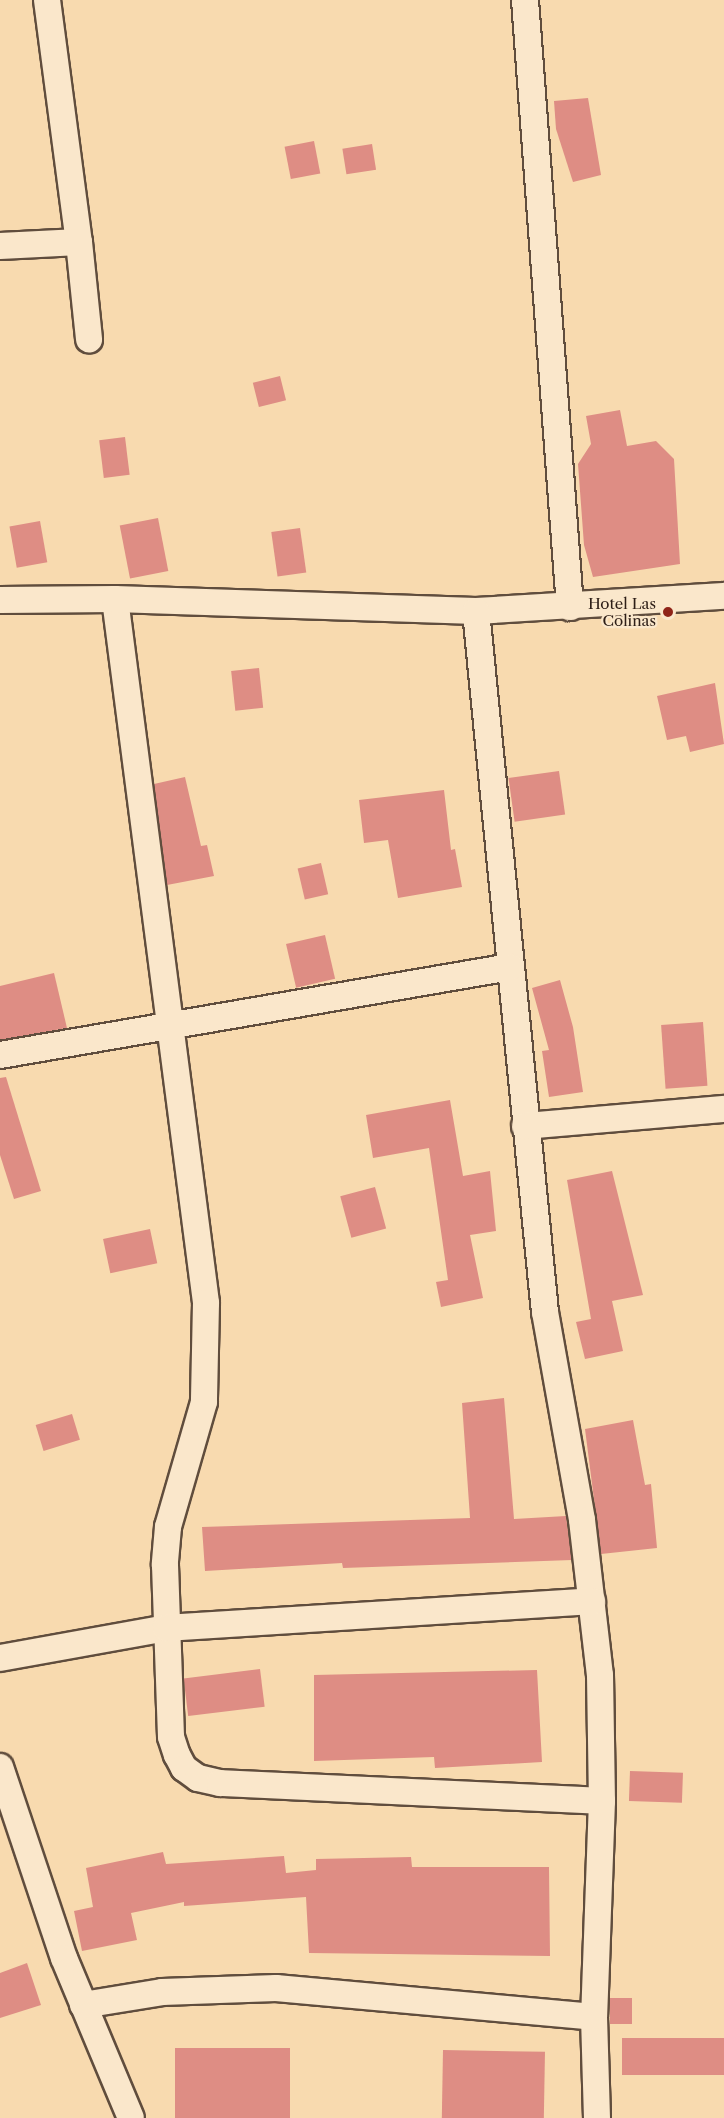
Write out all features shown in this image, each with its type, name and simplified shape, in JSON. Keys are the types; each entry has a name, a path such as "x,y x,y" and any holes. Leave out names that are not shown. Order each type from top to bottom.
{"street":[{"path":"47,0 80,242 89,339"},
{"path":"525,0 570,607"},
{"path":"0,246 80,242"},
{"path":"0,600 115,599 476,611 724,596"},
{"path":"115,599 173,1028 206,1303 208,1356 204,1402 168,1527 166,1628 171,1737 184,1768 198,1778 602,1801"},
{"path":"476,611 545,1312 571,1450 600,1675 602,1801 594,2017 597,2118"},
{"path":"0,1055 173,1028 510,967"},
{"path":"525,1126 724,1109"},
{"path":"0,1658 166,1628 592,1601"},
{"path":"0,1767 83,2005 131,2118"},
{"path":"83,2005 162,1992 276,1988 594,2017"}],"building":[{"path":"588,98 601,175 573,182 556,129 554,101"},
{"path":"314,141 320,173 291,179 285,147"},
{"path":"372,144 376,170 346,174 342,149"},
{"path":"280,376 286,400 259,407 253,383"},
{"path":"620,410 627,446 656,441 674,459 680,564 593,577 584,545 578,464 591,444 586,416"},
{"path":"125,437 130,475 104,478 99,440"},
{"path":"158,518 168,571 130,578 120,525"},
{"path":"40,521 47,562 17,568 9,526"},
{"path":"300,528 306,573 278,577 271,532"},
{"path":"259,668 263,708 235,711 231,671"},
{"path":"715,683 724,744 690,752 686,736 667,740 657,696"},
{"path":"559,771 565,815 515,822 508,778"},
{"path":"185,777 201,846 207,845 214,876 167,885 154,784"},
{"path":"444,790 451,850 455,849 462,887 398,898 388,840 364,843 359,800"},
{"path":"321,863 328,894 305,900 298,868"},
{"path":"325,935 335,979 296,988 286,944"},
{"path":"54,973 67,1028 0,1040 0,986"},
{"path":"560,980 573,1027 583,1092 549,1097 542,1051 549,1050 532,988"},
{"path":"703,1022 707,1086 666,1089 661,1025"},
{"path":"6,1077 41,1191 14,1199 0,1155 0,1078"},
{"path":"450,1100 463,1176 490,1171 496,1231 470,1235 483,1298 441,1307 436,1282 448,1280 429,1148 373,1158 366,1115"},
{"path":"612,1171 643,1295 612,1301 623,1351 585,1359 576,1322 591,1319 567,1180"},
{"path":"375,1187 386,1229 351,1238 340,1196"},
{"path":"150,1229 157,1263 110,1273 103,1239"},
{"path":"504,1398 514,1519 566,1516 572,1560 343,1568 342,1563 205,1571 202,1527 470,1518 462,1403"},
{"path":"72,1414 80,1440 44,1451 36,1425"},
{"path":"633,1420 645,1485 651,1484 657,1548 601,1554 585,1429"},
{"path":"260,1669 265,1707 188,1716 184,1678"},
{"path":"537,1670 542,1762 435,1768 434,1757 314,1761 314,1675"},
{"path":"630,1771 683,1773 682,1803 629,1801"},
{"path":"163,1852 166,1864 284,1856 286,1873 316,1870 316,1859 411,1857 412,1867 549,1867 550,1956 309,1953 306,1897 184,1906 184,1902 131,1913 137,1940 82,1951 74,1911 93,1907 86,1868"},
{"path":"27,1963 41,2005 0,2018 0,1973"},
{"path":"610,1998 632,1998 632,2024 610,2024"},
{"path":"622,2038 724,2038 724,2075 622,2075"},
{"path":"175,2048 290,2048 290,2118 175,2118"},
{"path":"443,2050 545,2052 544,2118 442,2118"}],"place":[{"name":"Hotel Las Colinas","path":"668,612"}]}
